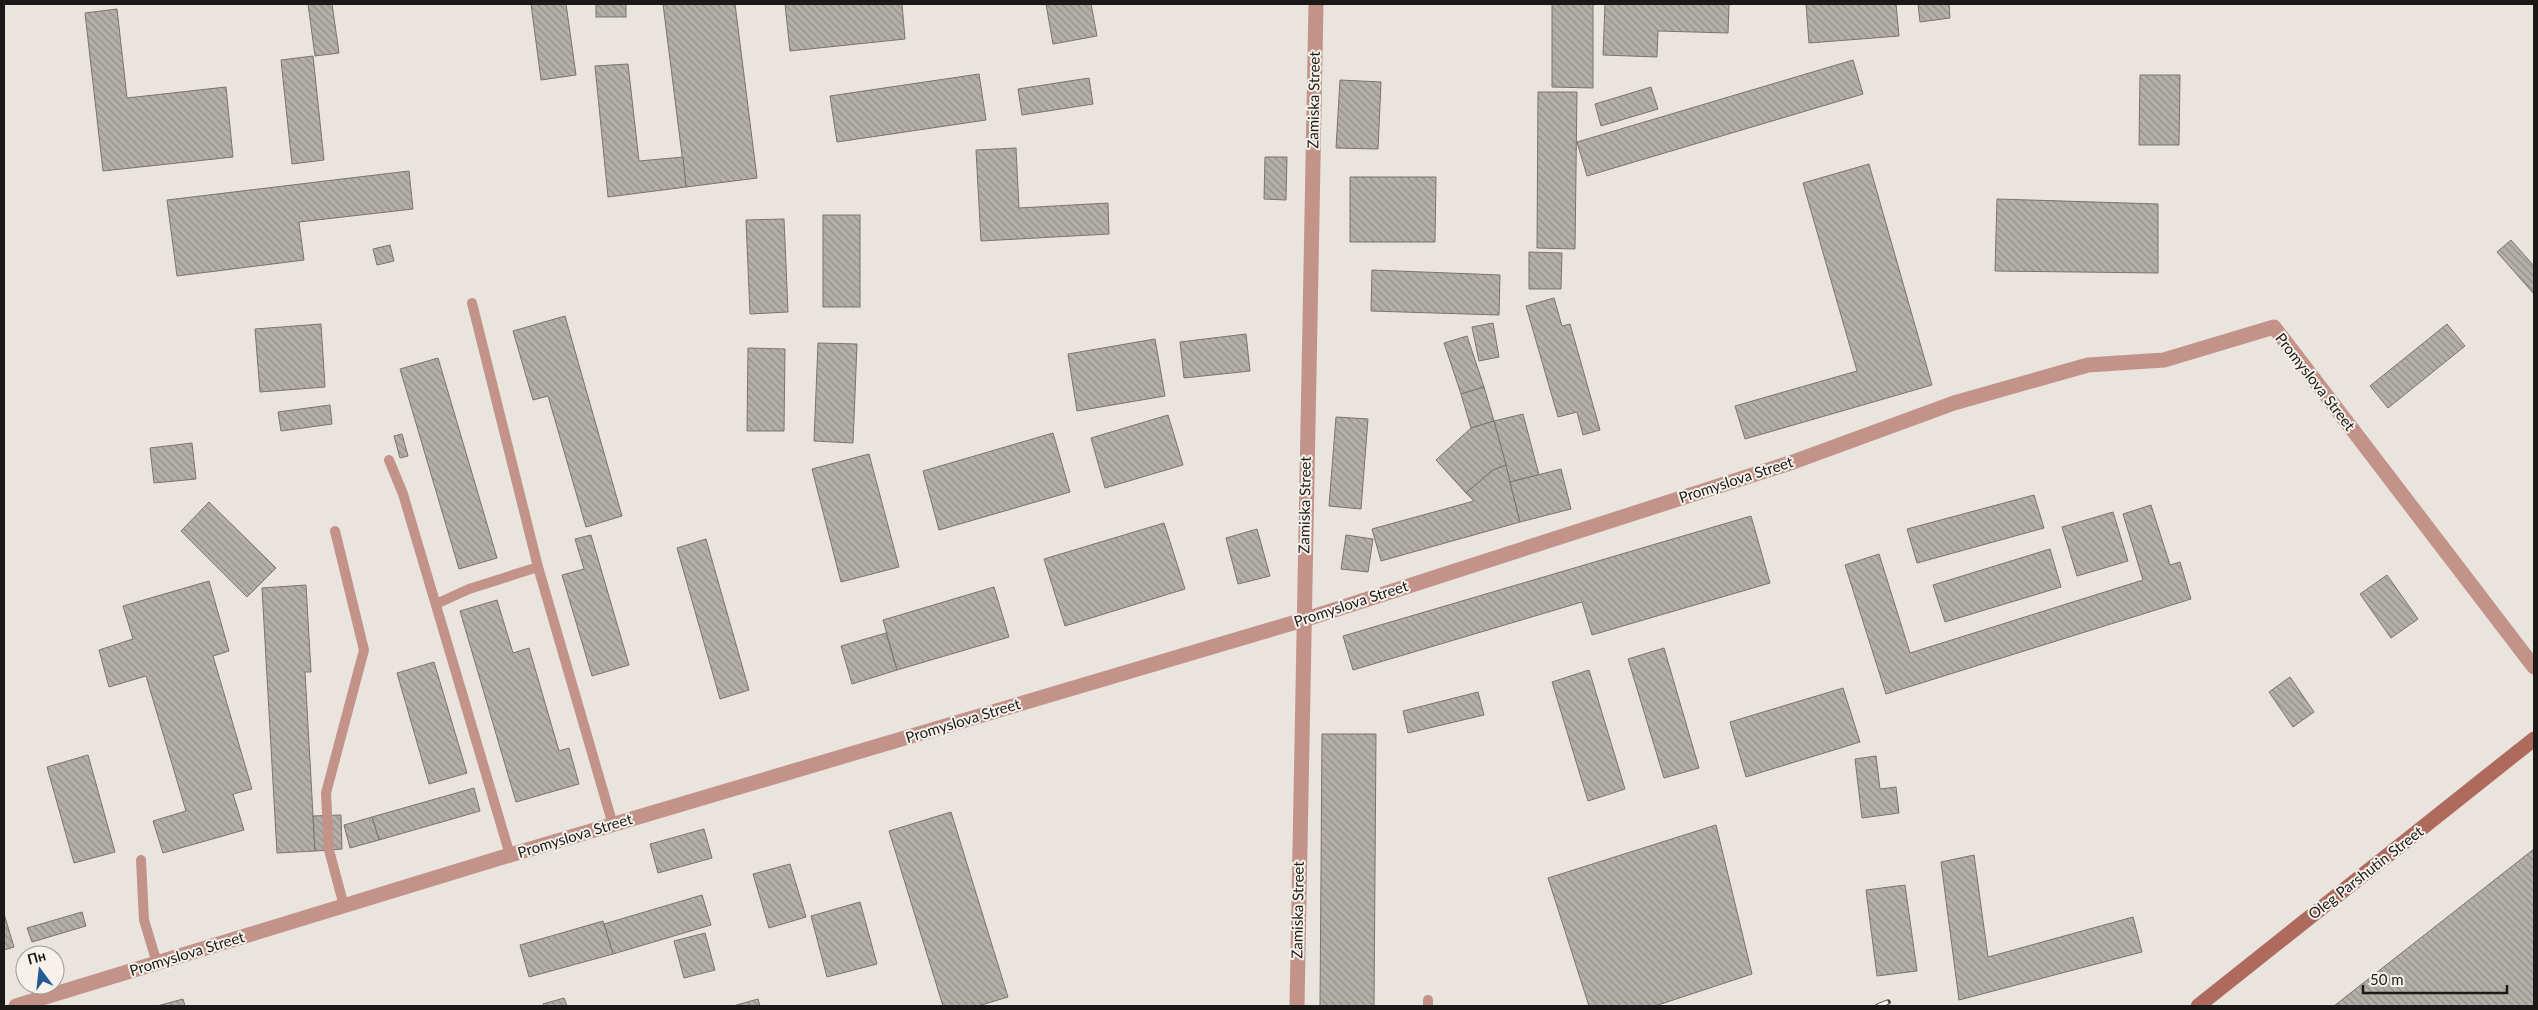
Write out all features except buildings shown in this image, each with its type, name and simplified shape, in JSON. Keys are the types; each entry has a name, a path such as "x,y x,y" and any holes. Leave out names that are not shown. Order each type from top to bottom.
{"street":[{"name":"Zamiska Street","path":"1297,1006 1316,4"},
{"name":"Promyslova Street","path":"16,1006 510,855 1303,620 1793,462 1954,403 2088,365 2164,360 2274,327 2534,667"},
{"name":"Oleg Parshutin Street","path":"2198,1006 2534,740"}],"lane":[{"path":"472,302 538,567 613,825"},
{"path":"389,460 403,494 510,855"},
{"path":"335,531 364,650 326,794 329,850 344,906"},
{"path":"436,604 469,589 538,567"},
{"path":"141,860 144,920 157,963"}],"railway":[{"path":"1878,1006 1888,1002"}]}
